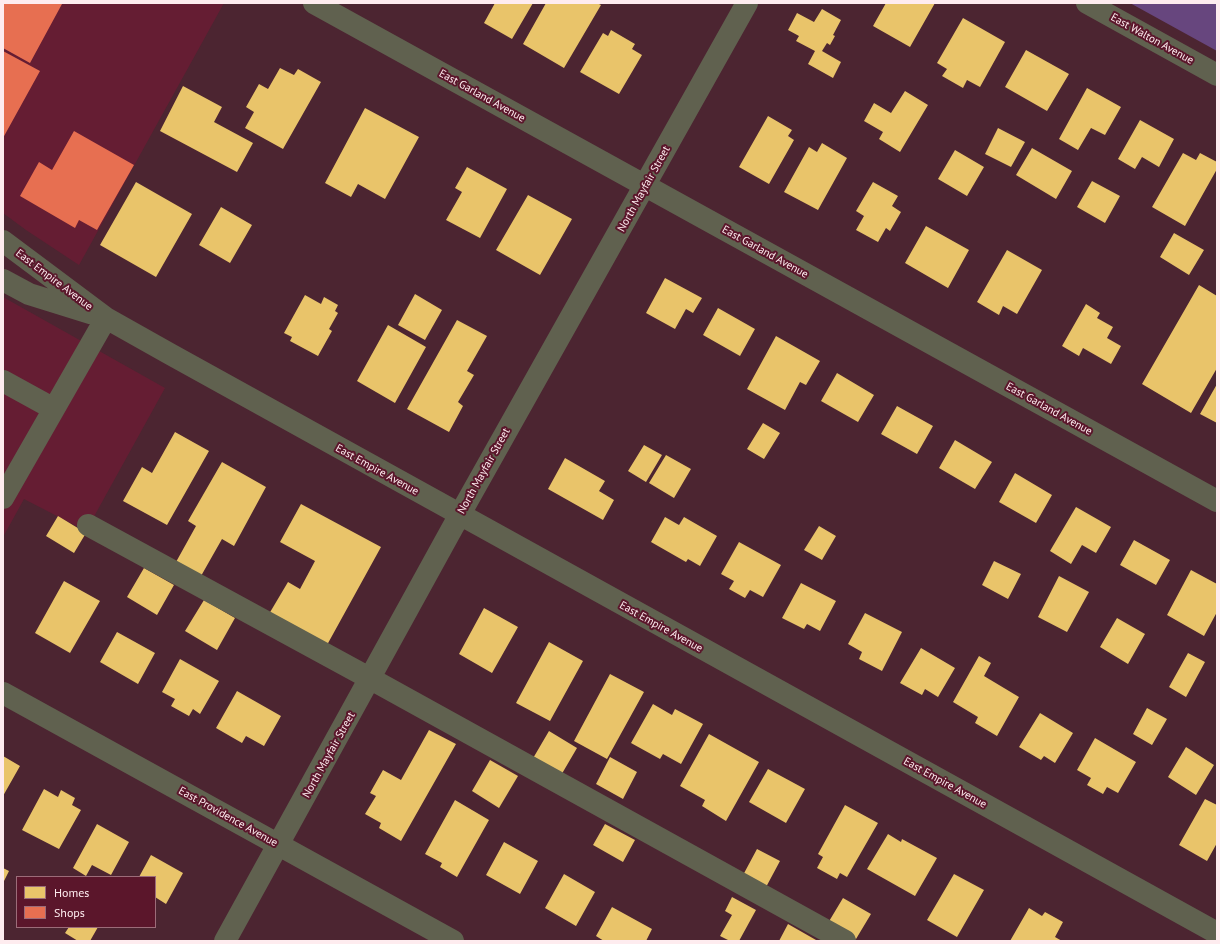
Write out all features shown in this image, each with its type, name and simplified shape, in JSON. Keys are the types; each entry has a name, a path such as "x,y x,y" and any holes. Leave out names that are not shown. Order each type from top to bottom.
{"street":[{"name":"East Garland Avenue","path":"314,3 1217,501"},
{"name":"North Mayfair Street","path":"225,941 459,516 747,3"},
{"name":"East Walton Avenue","path":"1087,3 1217,75"},
{"name":"East Empire Avenue","path":"3,241 106,318 459,516 1217,933"},
{"name":"East Empire Avenue","path":"3,280 29,294 106,318"},
{"path":"3,498 106,318"},
{"path":"3,381 54,409"},
{"path":"88,525 371,678 845,941"},
{"name":"East Providence Avenue","path":"3,693 453,941"}],"shaded area":[{"path":"3,3 224,3 79,265 3,213"},
{"path":"1130,3 1217,3 1217,51"},
{"path":"3,297 165,388 86,531 24,499 3,537"}],"building: Homes":[{"path":"495,3 533,3 512,39 484,23"},
{"path":"546,3 597,3 601,5 564,68 523,44"},
{"path":"886,3 935,3 910,47 873,26"},
{"path":"822,9 841,20 833,35 835,36 830,45 827,43 822,51 841,62 833,78 808,64 815,51 796,41 799,36 788,30 797,13 814,22"},
{"path":"963,18 1005,42 980,87 967,80 963,88 942,76 947,69 937,63"},
{"path":"611,30 635,44 632,49 642,55 619,94 580,72 603,33 608,36"},
{"path":"1026,50 1069,74 1047,111 1005,87"},
{"path":"280,68 294,75 298,69 321,82 283,149 245,128 254,112 246,107 259,84 268,89"},
{"path":"183,86 222,107 214,122 253,143 237,172 160,131"},
{"path":"1087,88 1121,107 1105,135 1091,128 1078,150 1059,139"},
{"path":"905,91 928,105 900,152 879,139 883,132 864,121 874,103 891,113"},
{"path":"365,108 419,137 385,199 358,184 351,197 325,183"},
{"path":"768,116 792,130 788,136 794,140 769,184 739,167"},
{"path":"1140,120 1174,139 1159,167 1142,157 1135,169 1118,159"},
{"path":"998,128 1025,142 1011,167 985,154"},
{"path":"822,143 847,158 818,210 784,192 809,147 817,152"},
{"path":"1032,148 1072,171 1056,199 1016,175"},
{"path":"955,150 984,167 967,196 938,179"},
{"path":"1183,153 1196,160 1200,153 1217,162 1217,169 1185,226 1152,207"},
{"path":"467,167 507,189 480,238 446,220 462,192 455,188"},
{"path":"1092,181 1120,196 1105,223 1077,207"},
{"path":"136,182 192,214 156,277 100,245"},
{"path":"873,182 898,196 892,206 901,212 890,231 886,228 878,242 856,230 864,216 856,211"},
{"path":"528,195 572,219 540,275 496,250"},
{"path":"221,207 252,225 230,263 199,245"},
{"path":"926,226 969,250 948,288 905,263"},
{"path":"1174,233 1204,250 1189,275 1160,257"},
{"path":"1007,250 1042,270 1017,314 1003,306 999,315 977,302"},
{"path":"665,278 702,298 693,313 686,309 675,329 646,313"},
{"path":"1199,285 1217,296 1217,368 1191,413 1142,384"},
{"path":"415,294 442,310 425,340 398,325"},
{"path":"305,295 321,304 324,297 338,305 335,311 338,313 329,329 332,331 318,356 290,341 292,337 284,333"},
{"path":"1086,304 1100,313 1097,318 1113,327 1107,338 1121,346 1111,364 1083,348 1079,356 1062,346"},
{"path":"718,308 755,329 740,356 703,335"},
{"path":"457,320 487,336 467,371 474,375 458,402 463,406 449,432 407,409"},
{"path":"388,325 426,347 395,403 357,381"},
{"path":"776,336 820,361 806,385 800,382 785,410 747,389"},
{"path":"837,373 874,395 858,422 821,401"},
{"path":"1217,384 1217,423 1200,414"},
{"path":"897,406 933,426 917,454 881,434"},
{"path":"763,423 780,433 764,459 747,449"},
{"path":"175,432 209,451 167,525 123,501 142,467 152,473"},
{"path":"955,440 992,462 975,489 939,468"},
{"path":"644,445 662,455 646,482 628,471"},
{"path":"666,455 691,469 674,498 649,483"},
{"path":"565,458 605,481 599,491 614,500 603,520 548,489"},
{"path":"222,462 266,487 234,546 222,539 201,576 176,562 196,526 188,521"},
{"path":"1015,473 1052,495 1036,523 999,502"},
{"path":"301,504 381,547 327,645 269,614 288,582 300,589 315,561 280,542"},
{"path":"1076,507 1111,527 1096,553 1082,545 1071,564 1050,551"},
{"path":"58,516 86,533 74,553 46,536"},
{"path":"665,517 679,525 684,517 717,536 700,566 688,559 686,562 651,542"},
{"path":"819,526 836,536 822,560 804,550"},
{"path":"1134,540 1170,560 1156,585 1120,565"},
{"path":"739,542 781,565 763,597 750,590 745,598 729,589 734,581 721,574"},
{"path":"994,561 1021,574 1008,599 982,585"},
{"path":"144,568 174,585 157,615 127,597"},
{"path":"1191,570 1217,584 1217,612 1204,636 1167,615"},
{"path":"1059,576 1089,592 1067,632 1038,617"},
{"path":"64,581 100,601 70,653 35,633"},
{"path":"801,583 836,601 820,631 807,624 804,629 782,618"},
{"path":"204,600 235,618 217,650 185,631"},
{"path":"484,608 518,627 492,673 459,654"},
{"path":"865,613 902,632 882,671 859,659 862,652 848,644"},
{"path":"1117,618 1145,634 1128,664 1100,647"},
{"path":"117,632 155,653 138,684 100,662"},
{"path":"549,642 583,661 550,721 516,703"},
{"path":"921,648 955,668 938,697 925,689 922,695 900,683"},
{"path":"1188,653 1205,662 1186,697 1169,687"},
{"path":"979,656 991,663 984,676 1019,697 997,736 975,723 978,717 953,702"},
{"path":"180,659 219,681 200,714 193,709 189,716 171,706 175,699 162,692"},
{"path":"610,674 644,692 607,759 574,741"},
{"path":"237,691 281,716 264,746 246,736 242,743 216,728"},
{"path":"653,704 672,715 675,709 703,724 681,764 663,754 660,759 631,743"},
{"path":"1147,708 1167,719 1152,745 1133,734"},
{"path":"1040,713 1073,733 1055,763 1044,756 1041,760 1019,747"},
{"path":"429,730 456,744 401,841 379,828 381,823 365,814 376,796 370,793 383,770 401,780"},
{"path":"549,731 577,748 560,777 532,760"},
{"path":"709,734 759,762 726,821 702,806 705,800 680,786"},
{"path":"1095,738 1136,762 1118,793 1107,787 1103,794 1087,785 1091,778 1077,770"},
{"path":"1186,747 1214,765 1196,795 1168,777"},
{"path":"3,756 20,766 3,796"},
{"path":"610,757 637,772 623,799 596,784"},
{"path":"490,760 518,776 499,808 472,791"},
{"path":"768,769 805,789 786,823 749,802"},
{"path":"44,789 58,797 61,790 75,798 72,805 81,810 59,849 22,830"},
{"path":"1205,799 1217,805 1217,843 1207,861 1179,845"},
{"path":"455,800 489,820 457,877 440,867 442,863 425,854"},
{"path":"845,805 878,823 847,877 840,873 837,879 817,868 823,857 818,854"},
{"path":"97,824 129,842 111,875 92,865 86,876 73,868"},
{"path":"605,824 635,840 623,862 593,845"},
{"path":"888,834 901,842 902,839 937,858 915,896 867,869"},
{"path":"504,842 538,861 520,894 486,875"},
{"path":"757,849 780,861 765,889 742,877"},
{"path":"151,855 183,873 166,904 156,898 156,876 140,876"},
{"path":"3,868 9,871 3,883"},
{"path":"564,874 595,892 576,926 545,908"},
{"path":"954,874 984,890 957,937 927,920"},
{"path":"732,897 756,910 739,941 730,941 720,936 732,915 725,911"},
{"path":"843,898 871,914 856,939 828,923"},
{"path":"612,907 652,929 646,941 604,941 596,936"},
{"path":"1029,908 1042,916 1045,912 1063,922 1055,937 1062,941 1010,941"},
{"path":"788,924 816,940 779,941"},
{"path":"68,928 97,928 90,941 78,941 65,933"}],"building: Shops":[{"path":"3,3 62,4 30,63 3,48"},
{"path":"3,51 40,71 3,138"},
{"path":"74,131 134,165 97,230 79,220 75,228 20,196 39,162 52,170"}]}
